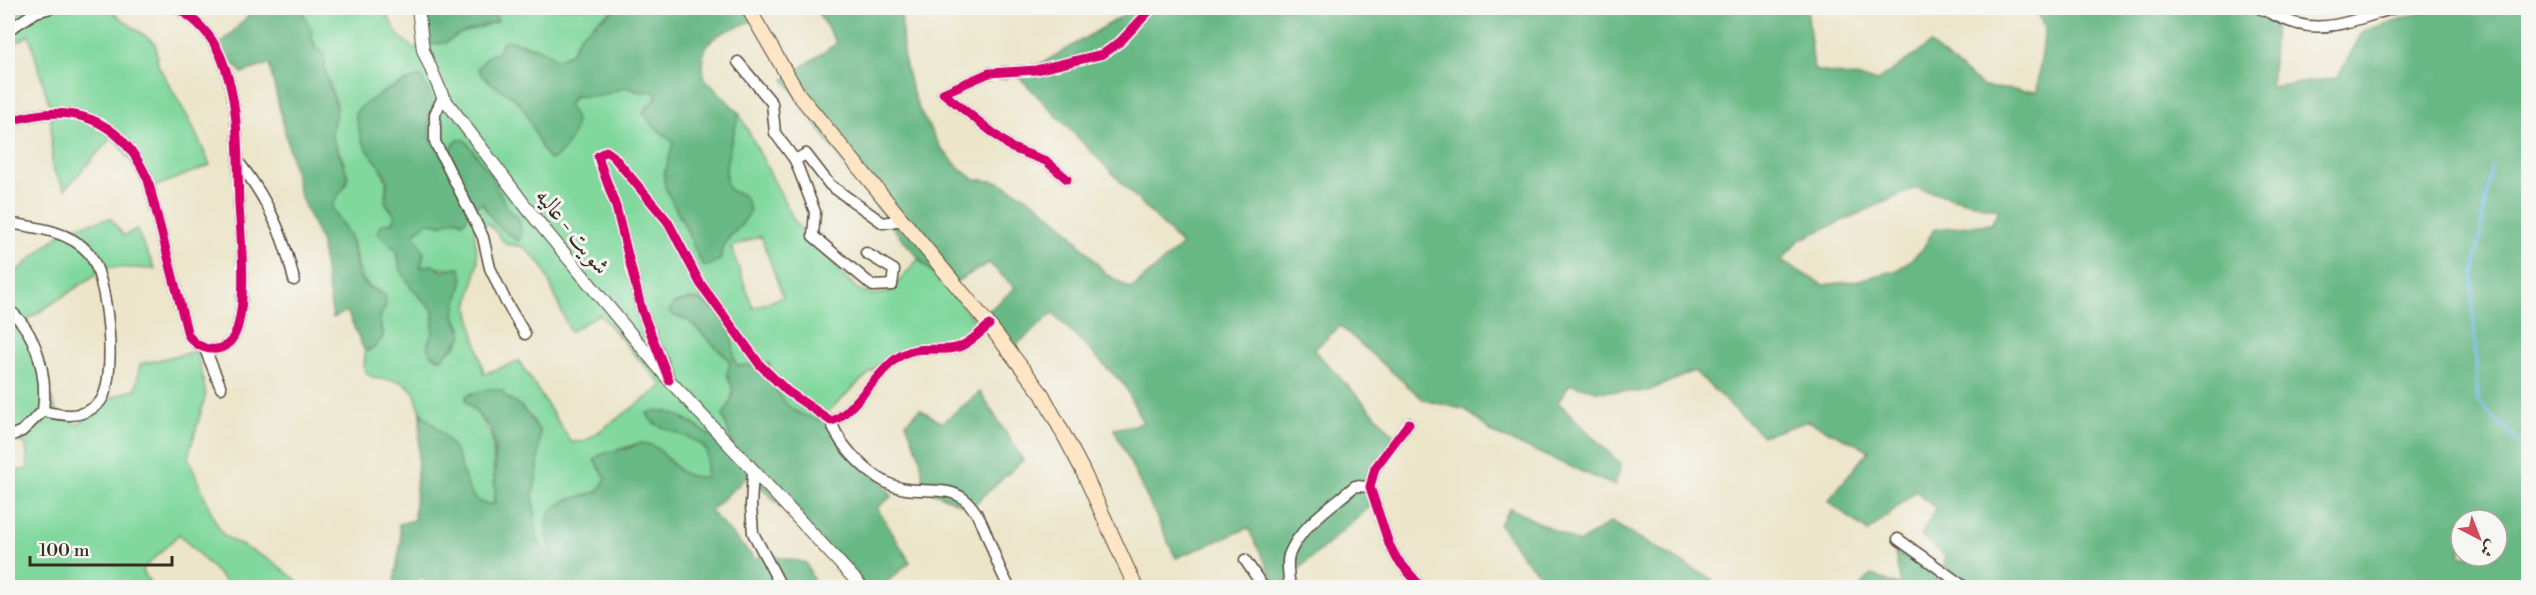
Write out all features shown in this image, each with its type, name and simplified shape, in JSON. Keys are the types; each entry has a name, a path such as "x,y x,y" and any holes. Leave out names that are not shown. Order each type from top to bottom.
{"main road":[{"path":"748,8 799,94 989,325 1042,394 1062,429 1136,588"}],"street":[{"path":"8,30 36,12 51,8"},
{"path":"8,122 56,111 68,112 96,122 124,141 140,162 148,180 188,335 195,345 205,350 221,347 232,341 239,318 242,247 240,164 233,103 221,58 201,24 176,8"},
{"name":"شويت - عاليه","path":"418,8 423,50 443,97 530,212 669,380 863,588"},
{"path":"1067,179 1046,161 1012,148 943,93 989,73 1036,70 1103,54 1120,42 1152,8"},
{"path":"2259,8 2282,19 2309,27 2355,19 2395,8"},
{"path":"738,62 772,103 775,133 795,160 814,212 813,236 873,286 892,285 894,270 866,253"},
{"path":"443,97 435,114 435,142 483,237 490,268 525,334"},
{"path":"669,380 637,297 616,207 598,156 602,152 606,151 613,156 668,222 711,301 760,365 787,391 831,421 844,445 884,482 905,489 951,492 971,504 988,536 999,571 1010,588"},
{"path":"795,160 806,154 830,184 883,223 903,220"},
{"path":"240,164 260,190 285,242 294,280"},
{"path":"8,223 36,228 74,241 88,252 99,268 104,285 109,332 106,394 98,404 84,413 60,416 43,411"},
{"path":"8,309 28,332 40,363 45,396 43,411 22,430 8,437"},
{"path":"831,421 842,416 883,368 902,355 916,348 958,347 989,325"},
{"path":"205,350 221,388"},
{"path":"1409,423 1375,468 1370,487 1389,544 1422,588"},
{"path":"753,471 750,506 753,533 782,588"},
{"path":"1290,588 1289,555 1310,525 1355,486 1370,487"},
{"path":"1898,539 1966,588"},
{"path":"1245,560 1264,588"}],"green space":[{"path":"8,8 28,10 106,8 155,43 158,65 191,123 210,165 149,189 113,136 65,189 52,168 51,110 29,35 8,48"},
{"path":"256,8 301,8 311,30 314,47 324,54 326,75 337,108 331,134 348,176 332,208 350,237 359,277 368,287 385,295 386,306 381,314 380,324 383,337 375,347 365,352 347,311 333,318 320,240 300,195 269,64 242,73 218,47"},
{"path":"301,8 383,8 398,35 415,49 424,42 445,43 459,34 498,21 496,17 485,14 476,17 472,8 617,8 596,21 570,54 557,60 538,48 512,41 503,42 499,53 488,56 480,73 521,105 547,156 564,148 574,129 568,104 576,96 600,96 626,87 636,91 653,91 657,97 646,108 655,127 673,142 669,165 664,172 665,187 703,265 720,255 726,242 743,223 750,211 745,197 731,191 727,185 728,154 739,113 795,222 857,289 873,295 890,292 918,259 947,287 977,324 958,338 911,350 888,359 863,378 819,420 797,413 784,401 775,384 769,363 738,366 735,362 730,331 711,306 699,299 674,304 677,317 689,321 728,359 730,365 727,374 733,390 731,401 723,415 733,445 721,443 686,419 663,411 653,423 699,441 707,451 706,478 686,477 660,451 639,443 597,457 606,478 598,492 567,500 546,528 554,564 537,539 533,494 540,432 531,417 512,400 490,389 470,394 467,402 484,422 493,443 494,498 492,505 482,503 469,491 456,453 445,437 423,415 413,391 400,381 373,377 364,369 365,352 375,347 384,333 380,324 381,292 365,283 350,237 332,208 336,196 344,187 344,163 331,134 337,108","holes":["420,76 433,107 428,128 435,145 445,156 449,150 467,142 489,172 509,211 518,218 521,228 518,241 495,223 482,203 469,208 463,222 456,219 440,225 428,222 414,234 424,252 421,267 448,269 457,267 462,281 454,314 461,328 462,337 453,348 438,359 431,354 428,342 433,332 433,310 412,289 400,268 397,251 379,234 379,226 394,222 395,215 386,204 386,181 379,162 362,141 356,116 384,91","488,223 506,244 524,247 542,265 570,332 599,314 663,386 584,442 571,442 519,361 484,374 468,308 478,261 474,230","761,236 783,297 753,308 731,247"]},
{"path":"424,8 472,8 475,16 485,14 496,17 498,21 459,34 445,43 429,44 424,42"},
{"path":"617,8 748,8 754,20 714,38 704,53 705,79 739,113 726,166 727,185 731,191 745,197 750,211 747,218 724,244 721,259 709,266 703,265 700,260 665,185 664,178 673,142 643,113 657,97 653,91 642,92 626,87 600,96 575,96 568,104 575,117 575,129 565,148 550,160 541,147 521,105 487,80 478,68 488,56 498,53 503,42 507,40 544,51 557,60 570,54 580,35"},
{"path":"815,8 901,8 903,54 911,87 919,109 941,148 962,171 975,179 999,182 1035,202 1068,230 1106,274 1131,289 1182,245 1019,77 1136,8 1807,8 1814,70 1877,81 1930,44 1984,87 2037,92 2045,28 2034,8 2316,8 2276,14 2271,87 2337,78 2363,31 2422,12 2421,8 2528,8 2528,587 1860,587 1871,575 1901,586 1895,553 1945,571 1945,556 1921,535 1936,509 1916,491 1868,532 1828,501 1869,450 1808,421 1763,436 1694,371 1646,392 1597,391 1570,384 1558,402 1621,465 1615,486 1493,433 1466,410 1424,400 1340,326 1314,350 1397,438 1375,467 1371,506 1278,587 1248,528 1176,558 1114,429 1143,423 1125,386 1053,313 1014,347 984,315 1015,288 989,263 947,287 924,264 881,213 784,79 837,43","holes":["1916,188 1999,210 1991,224 1934,229 1922,250 1898,270 1855,281 1823,285 1781,261 1799,240"]},
{"path":"421,76 434,104 429,133 434,144 445,156 458,139 465,140 489,172 509,211 518,218 522,235 518,241 495,223 482,203 469,208 467,218 463,222 456,219 440,225 428,222 414,234 424,252 421,267 432,265 443,271 460,268 463,278 454,314 463,336 441,359 431,354 427,347 433,332 433,310 412,289 400,268 397,251 377,232 382,224 394,222 395,215 385,201 387,181 385,174 363,142 355,114 358,109 374,98"},
{"path":"110,218 124,236 136,229 155,269 107,267 27,320 39,368 56,410 77,425 110,398 136,389 140,364 197,351 206,394 188,457 215,521 224,536 273,562 305,587 231,587 179,534 142,570 153,587 11,588 8,585 8,472 28,469 26,444 8,439 8,271 17,271 66,229"},
{"path":"690,299 709,306 724,320 731,336 735,362 738,366 769,363 779,394 788,406 803,415 821,421 830,428 878,477 892,496 877,508 910,562 881,587 862,587 749,475 710,511 756,560 762,554 806,563 816,587 422,588 425,581 422,576 410,587 393,588 401,541 399,524 414,520 421,413 453,447 466,483 475,498 482,503 492,505 495,501 495,447 491,428 466,401 466,396 490,390 503,391 505,397 521,406 540,432 538,470 533,494 537,539 554,563 546,528 550,511 567,500 598,492 606,478 594,460 601,455 642,443 652,445 684,473 694,477 706,477 707,451 701,444 657,425 647,413 659,411 681,417 712,437 733,445 723,415 731,401 733,390 727,374 730,365 728,359 689,321 672,315 669,311 674,304"},
{"path":"980,392 1023,460 970,508 925,489 920,457 906,423 920,409 942,423"},
{"path":"1510,508 1579,543 1611,522 1713,580 1708,588 1554,587 1527,562 1499,524"}],"waterway":[{"path":"2491,166 2472,287 2478,402 2528,451"}],"cycle path":[{"path":"8,122 53,113 73,115 91,119 108,128 123,141 137,159 148,180 188,335 193,341 206,348 225,346 235,334 243,289 235,112 227,75 217,49 203,28 176,8"},
{"path":"1067,179 1046,161 1012,148 943,93 989,73 1036,70 1103,54 1120,42 1152,8"},
{"path":"669,380 642,311 616,207 598,156 606,151 613,156 668,222 700,283 760,365 787,391 831,421 846,412 897,358 921,349 959,347 989,325"},
{"path":"1409,423 1375,468 1370,487 1389,544 1397,559 1422,588"}]}
